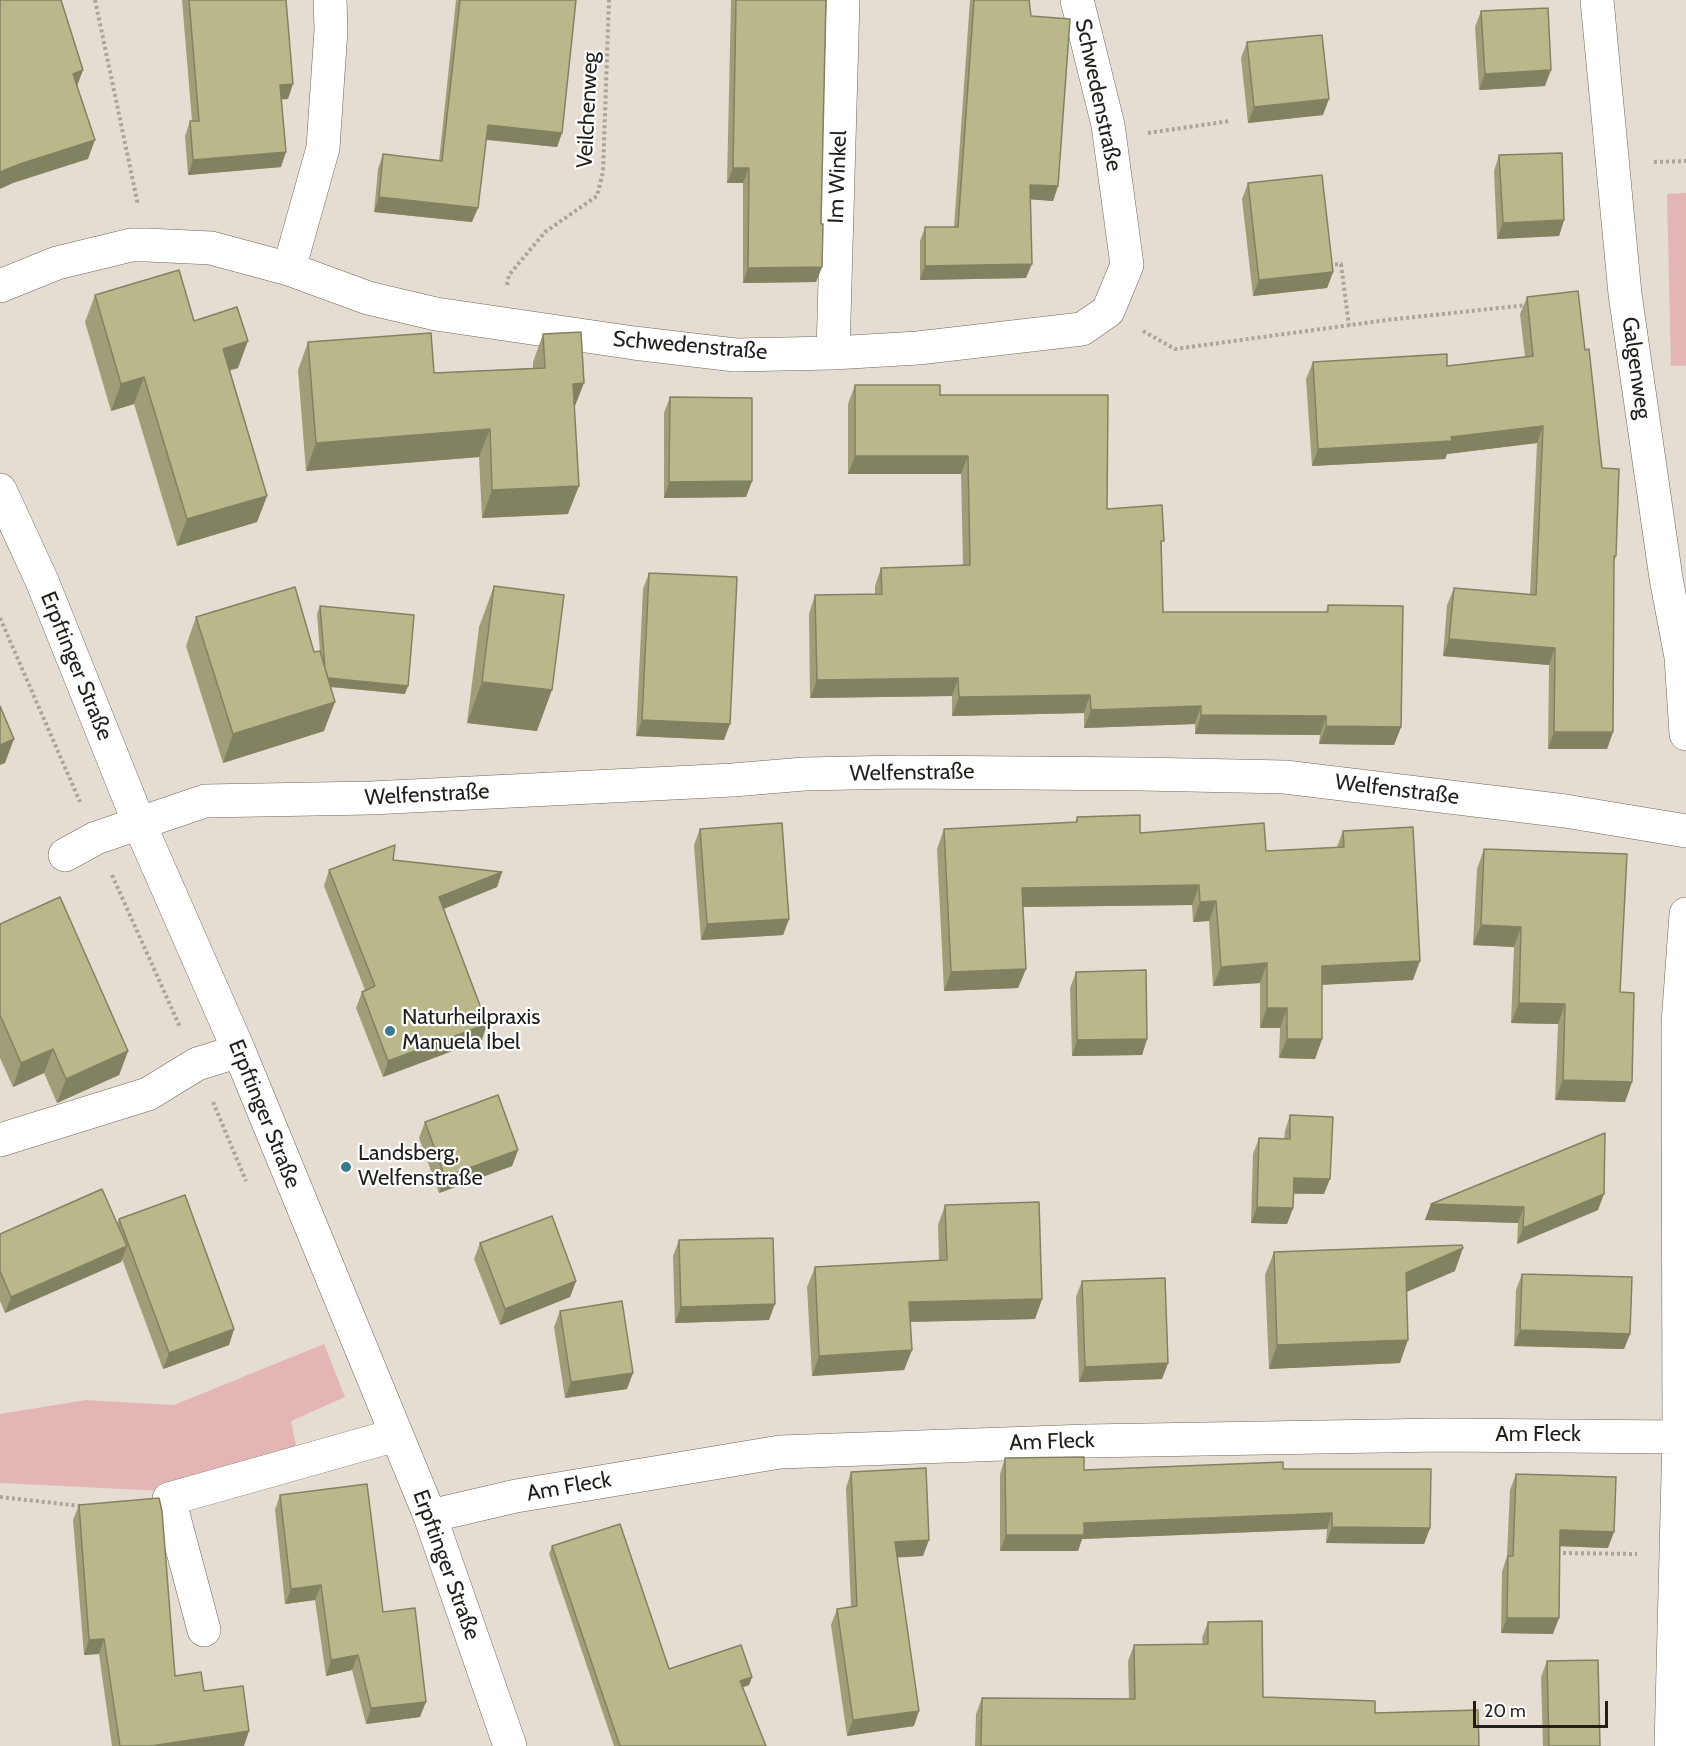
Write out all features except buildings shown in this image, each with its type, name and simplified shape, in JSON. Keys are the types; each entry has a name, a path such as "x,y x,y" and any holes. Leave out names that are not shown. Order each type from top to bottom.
{"street":[{"path":"289,269 323,148 331,30 330,0"},
{"name":"Im Winkel","path":"833,353 843,0"},
{"name":"Schwedenstraße","path":"0,286 57,263 131,245 147,245 212,248 289,269 368,298 436,314 634,344 735,355 918,348 1082,329 1108,311 1127,265 1108,125 1077,0"},
{"name":"Galgenweg","path":"1598,0 1625,294 1676,576 1686,734"},
{"name":"Erpftinger Straße","path":"0,490 42,581 139,823 238,1051 430,1516 510,1746"},
{"name":"Welfenstraße","path":"65,855 96,838 205,801 371,798 733,780 804,774 991,772 1285,777 1565,811 1686,831"},
{"path":"1671,1746 1679,1437 1678,1024 1686,914"},
{"path":"0,1140 148,1094 197,1064 238,1051"},
{"path":"204,1630 169,1499 396,1435"},
{"name":"Am Fleck","path":"430,1516 516,1496 780,1452 1087,1441 1429,1435 1679,1437"}],"path":[{"path":"95,0 147,245"},
{"name":"Veilchenweg","path":"500,324 509,275 545,232 597,196 603,172 609,0"},
{"path":"1110,138 1230,120"},
{"path":"1325,265 1341,264 1349,326"},
{"path":"1108,311 1175,349 1533,304"},
{"path":"0,618 96,838"},
{"path":"0,1497 74,1507 86,1506"},
{"path":"1563,1553 1676,1554"}],"shaded area":[{"path":"1686,193 1686,366 1671,366 1667,194"},
{"path":"324,1344 345,1397 291,1421 298,1455 163,1491 0,1483 0,1414 86,1400 174,1405"}],"place":[{"name":"Naturheilpraxis Manuela Ibel","path":"390,1031"},
{"name":"Landsberg, Welfenstraße","path":"346,1167"}]}
